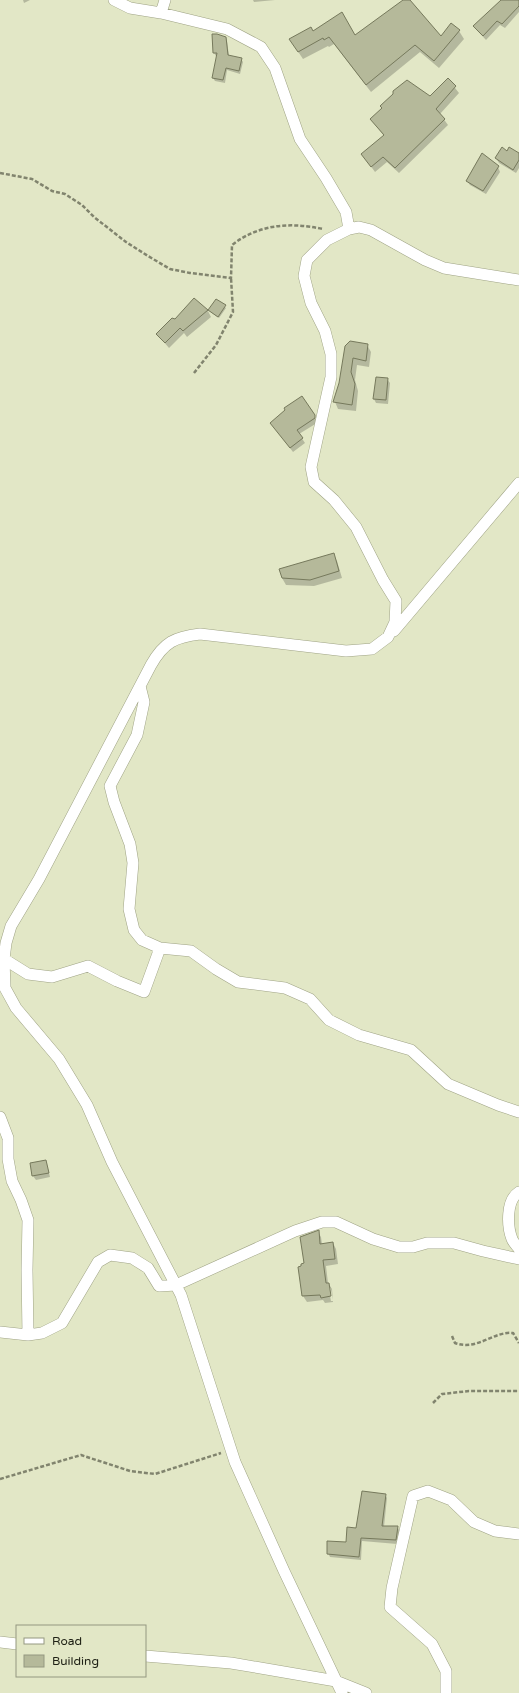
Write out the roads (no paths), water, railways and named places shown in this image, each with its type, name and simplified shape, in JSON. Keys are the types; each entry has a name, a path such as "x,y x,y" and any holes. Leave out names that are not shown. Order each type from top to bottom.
{"street":[{"path":"114,0 130,8 162,13 227,29 261,47 276,68 300,139 326,178 346,212 345,231"},
{"path":"162,13 165,0"},
{"path":"388,637 395,622 396,601 383,580 356,527 334,500 314,482 312,466 331,376 331,354 325,331 311,303 304,276 307,260 327,240 345,231 359,227 371,230 425,260 444,268 519,280"},
{"path":"342,1693 280,1564 234,1462 181,1295 112,1162 87,1105 59,1059 16,1008 5,988 2,959 11,926 39,879 157,653 167,644 181,636 200,634 346,651 372,649 388,637 519,483"},
{"path":"140,686 144,702 136,734 110,786 114,802 130,844 132,863 129,908 134,930 142,940 160,948 191,951 216,969 238,982 285,988 310,999 329,1020 359,1035 411,1050 448,1084 519,1112"},
{"path":"2,959 28,974 52,977 88,966 117,981 144,992 160,948"},
{"path":"0,1118 8,1138 8,1159 12,1181 22,1200 28,1220 28,1335"},
{"path":"519,1192 516,1193 510,1206 509,1226 512,1239 519,1249"},
{"path":"0,1332 28,1335 42,1333 62,1324 98,1262 110,1255 132,1258 137,1261 148,1268 159,1286 176,1285 295,1231 322,1222 336,1222 374,1239 399,1247 413,1247 427,1243 454,1243 519,1259"},
{"path":"446,1693 446,1671 432,1644 390,1608 392,1588 413,1496 428,1491 451,1500 474,1522 495,1531 519,1534"},
{"path":"0,1642 16,1644"},
{"path":"146,1656 231,1663 336,1681 366,1693"}]}
